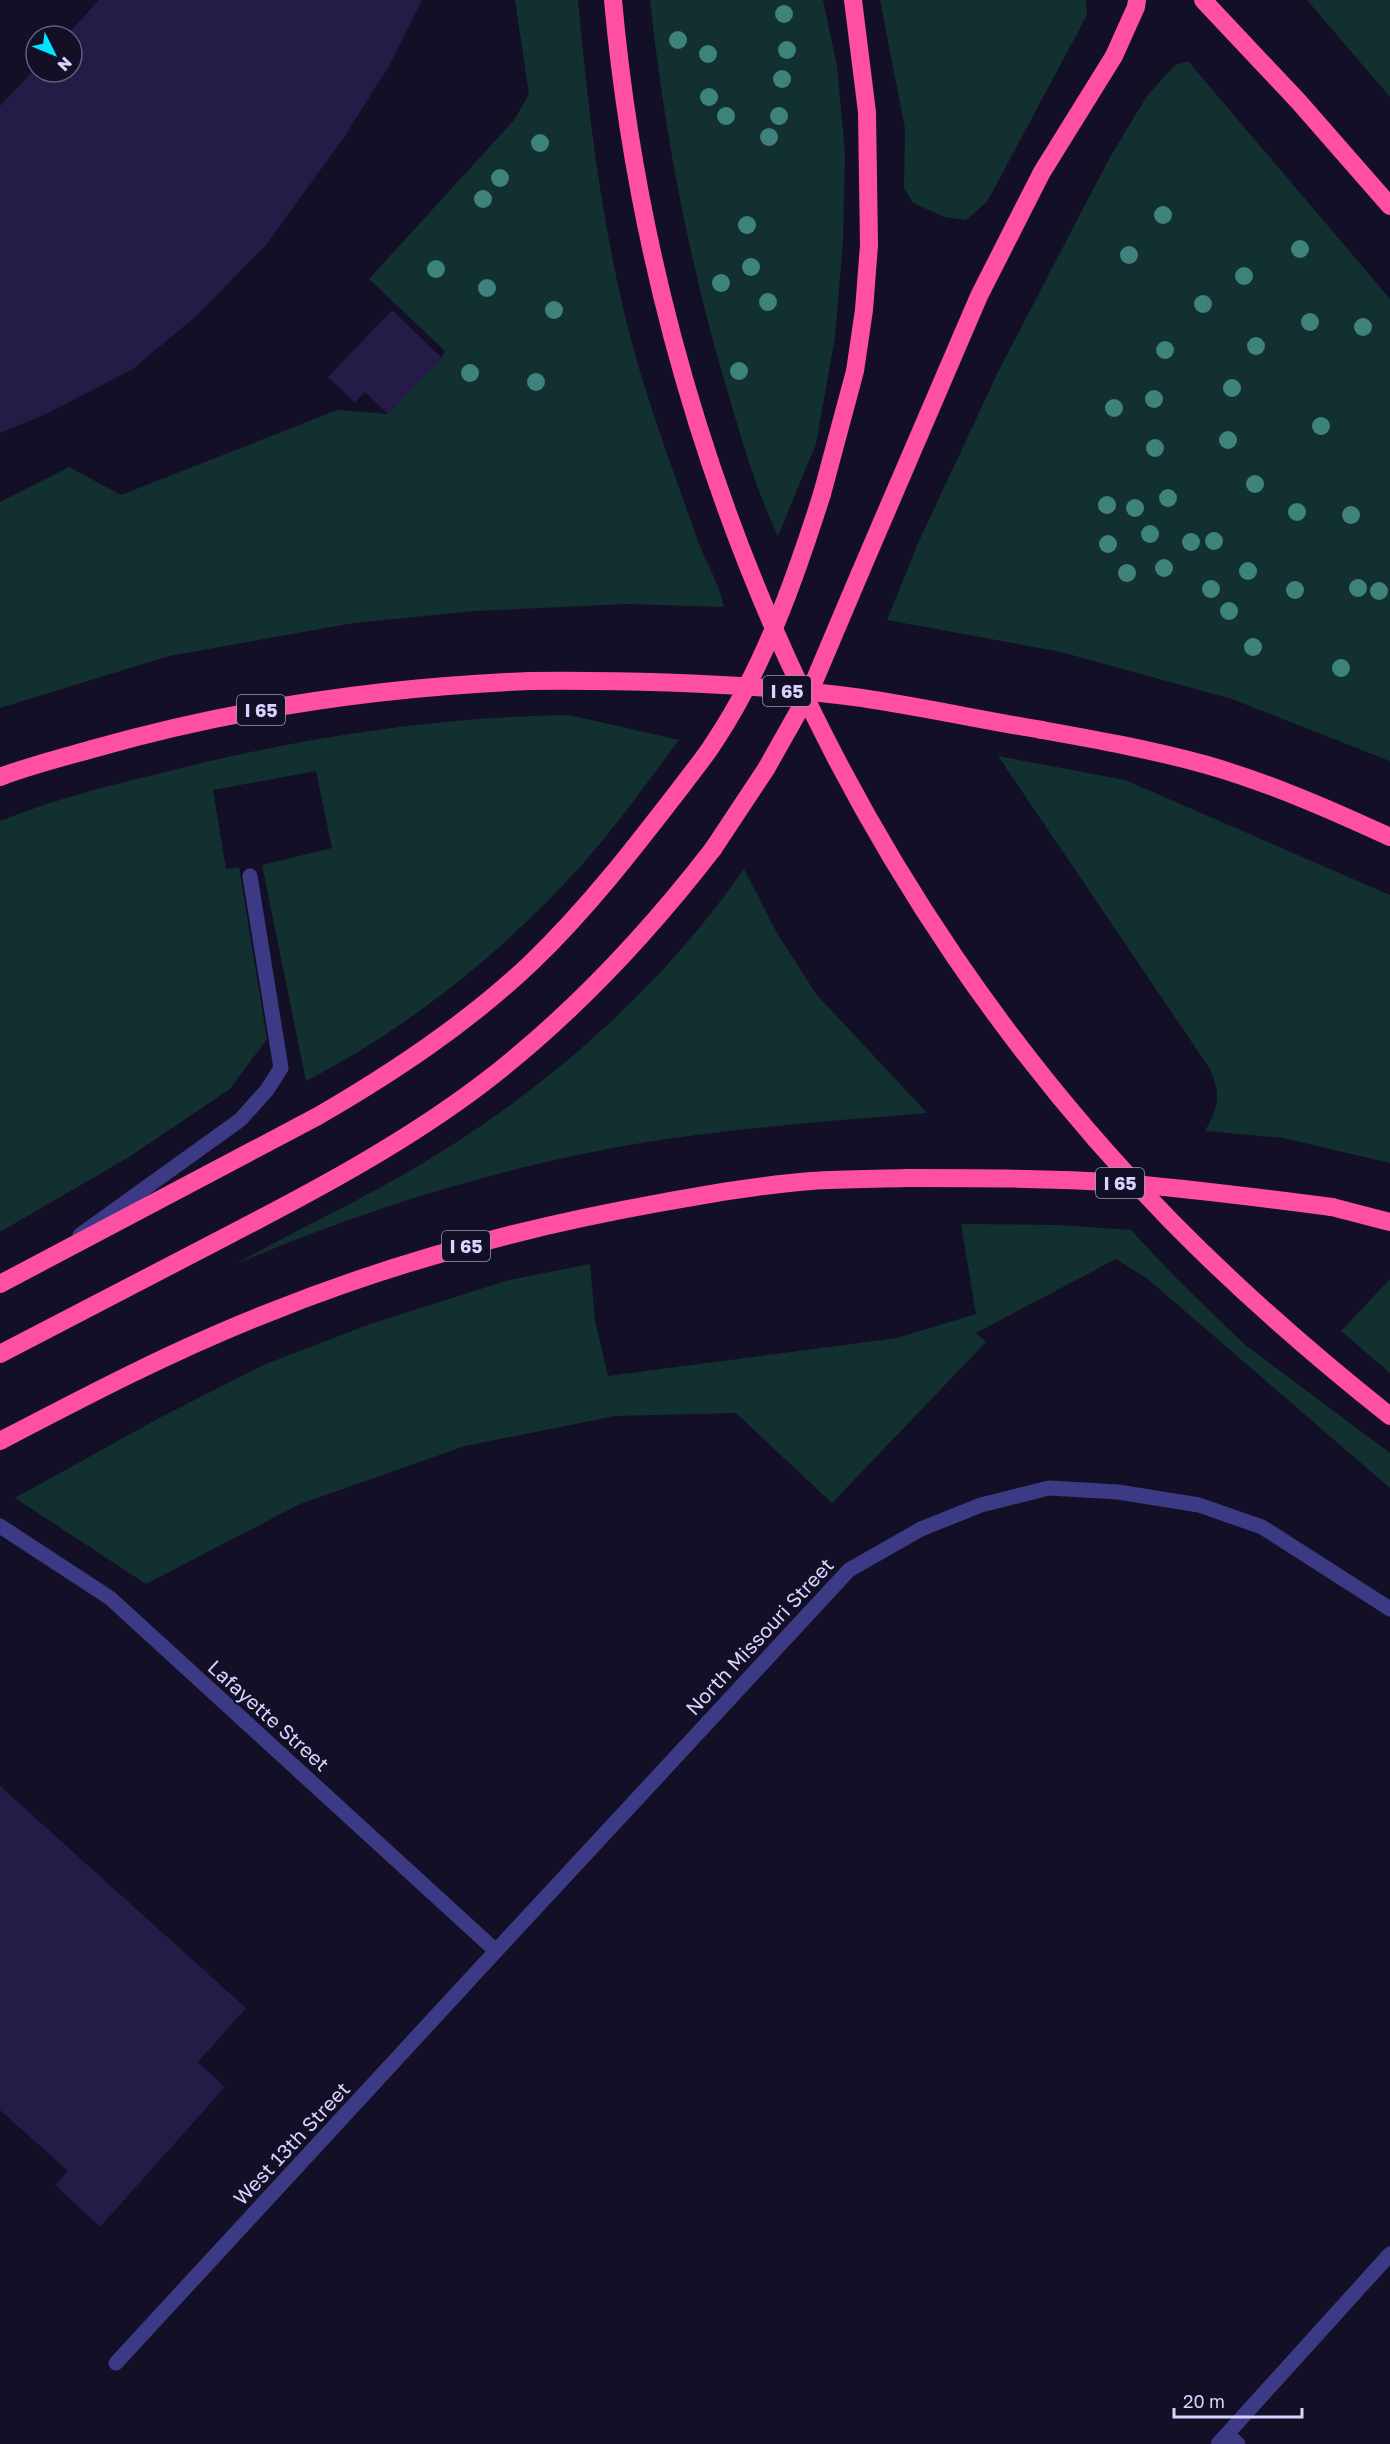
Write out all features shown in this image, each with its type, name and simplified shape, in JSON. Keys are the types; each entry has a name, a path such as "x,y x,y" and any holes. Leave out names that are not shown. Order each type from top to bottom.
{"highway":[{"path":"613,0 618,55 640,194 666,319 686,387 716,481 763,606 819,728 853,791 903,876 957,959 1038,1069 1102,1145 1171,1221 1229,1278 1319,1358 1390,1416"},
{"path":"0,1284 318,1116 365,1089 452,1030 500,991 564,930 626,860 715,741 763,651 800,561 822,494 855,371 864,310 868,245 867,112 853,0"},
{"path":"0,1354 339,1176 398,1141 480,1086 521,1053 600,982 658,917 713,849 766,769 810,691 979,296 1042,172 1114,56 1137,0"},
{"path":"1203,0 1299,102 1390,206"},
{"name":"I 65","path":"0,777 149,733 233,715 394,691 456,684 529,681 681,683 861,698 1124,744 1209,766 1280,791 1390,837"},
{"name":"I 65","path":"0,1441 160,1359 267,1313 367,1276 466,1246 583,1216 704,1195 810,1181 907,1178 1121,1183 1222,1193 1332,1208 1390,1222"}],"street":[{"path":"41,1262 240,1120 267,1090 280,1068 250,876"},
{"name":"North Missouri Street","path":"496,1951 849,1570 921,1529 981,1505 1049,1488 1118,1492 1199,1505 1262,1527 1390,1609"},
{"name":"Lafayette Street","path":"0,1526 110,1598 496,1951"},
{"name":"West 13th Street","path":"116,2363 496,1951"},
{"path":"1228,2440 1390,2254"}],"green space":[{"path":"515,0 578,0 599,178 624,311 657,426 724,607 627,604 475,611 354,623 169,656 0,708 0,502 69,467 121,495 337,410 388,414 441,358 445,351 369,279 514,120 529,94"},
{"path":"650,0 823,0 837,66 845,153 843,241 835,337 816,444 778,536 748,457 698,283 678,190 662,96"},
{"path":"880,0 1086,0 1087,15 987,202 966,220 944,217 913,203 904,188 905,129"},
{"path":"1307,0 1390,0 1390,97"},
{"path":"1188,61 1390,299 1390,761 1232,699 1061,652 887,620 919,541 999,370 1110,157 1147,96 1175,65"},
{"path":"569,715 679,740 599,845 525,924 457,983 421,1010 384,1036 306,1081 262,865 332,848 316,771 213,790 226,869 239,867 267,1039 230,1089 129,1157 0,1232 0,821 60,800 120,783 312,740 414,725"},
{"path":"998,756 1125,780 1390,895 1390,1163 1283,1138 1205,1131 1217,1100 1216,1086 1210,1069"},
{"path":"744,869 777,933 816,994 927,1113 712,1133 641,1143 538,1164 384,1208 236,1264 413,1169 461,1139 552,1073 595,1037 674,957"},
{"path":"961,1224 1057,1225 1131,1230 1173,1275 1244,1344 1390,1453 1390,1488 1149,1280 1116,1259 976,1333 986,1342 832,1503 736,1413 615,1416 465,1446 300,1504 146,1584 15,1498 161,1417 266,1364 370,1324 509,1280 590,1264 595,1321 608,1376 897,1338 976,1314"},
{"path":"1390,1279 1390,1373 1341,1331"}],"building":[{"path":"99,0 422,0 392,61 345,136 266,245 196,316 133,369 44,415 0,433 0,106 24,81 24,84 84,84 84,24 77,24"},
{"path":"392,310 442,358 388,414 365,392 355,403 328,377"},
{"path":"0,1786 246,2008 198,2062 225,2087 100,2227 55,2185 68,2171 0,2110"}]}
